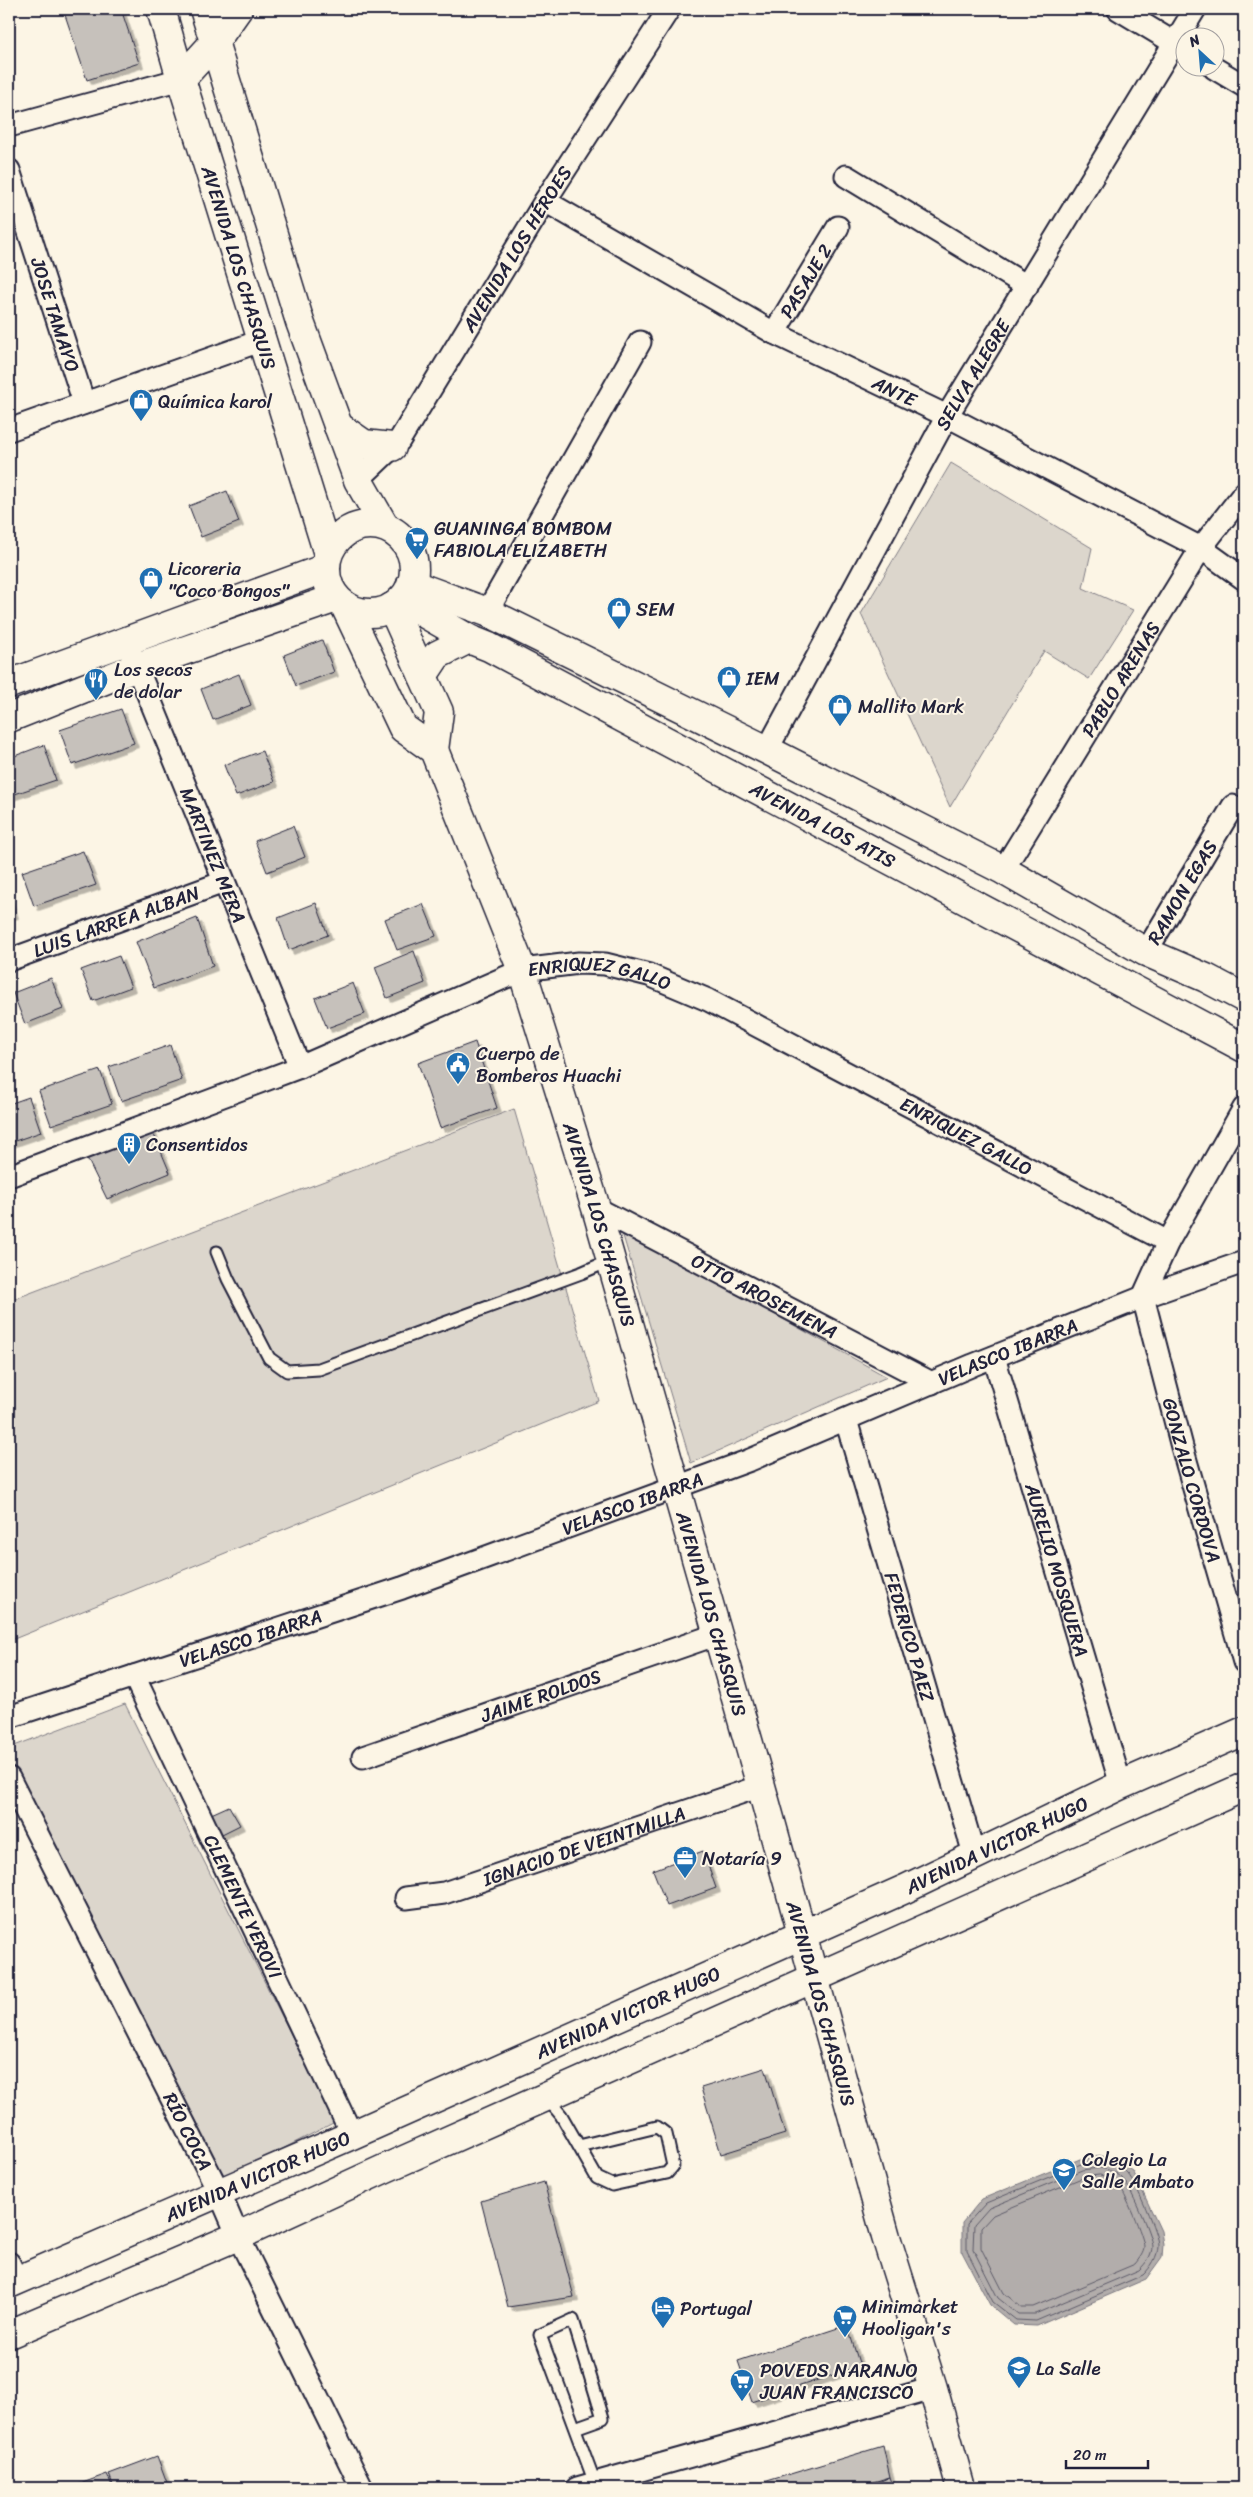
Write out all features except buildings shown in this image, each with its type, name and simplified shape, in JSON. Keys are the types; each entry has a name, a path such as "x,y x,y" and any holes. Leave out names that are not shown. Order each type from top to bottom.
{"main road":[{"name":"AVENIDA LOS CHASQUIS","path":"162,9 181,79 263,340 327,561"},
{"path":"204,9 300,322 358,480 385,527"},
{"path":"181,79 214,43 238,9"},
{"path":"338,426 364,444 392,447"},
{"path":"401,597 414,567 410,550 400,536 385,527 368,524 351,529 337,539 327,561 328,584 341,602 403,728 434,750"},
{"path":"9,684 126,642 327,561"},
{"name":"AVENIDA LOS CHASQUIS","path":"401,597 423,676 439,712 434,750 522,970 596,1208 677,1487 886,2238 933,2388 961,2488"},
{"path":"9,718 137,667 341,602 367,613 401,597 487,612 1003,870 1146,952 1206,978 1244,998"},
{"name":"AVENIDA LOS ATIS","path":"401,597 469,639 489,647 1244,1048"},
{"path":"423,676 437,655 469,639"},
{"name":"AVENIDA VICTOR HUGO","path":"11,2276 219,2192 352,2135 904,1889 1122,1785 1244,1731"},
{"path":"9,2334 238,2236 1244,1787"}],"street":[{"name":"AVENIDA LOS HÉROES","path":"358,480 392,447 404,432 545,201 668,9"},
{"path":"1118,9 1176,45"},
{"name":"SELVA ALEGRE","path":"1188,28 1195,9"},
{"name":"SELVA ALEGRE","path":"766,750 947,416 1027,286 1176,53"},
{"path":"1226,75 1244,86"},
{"path":"9,126 181,79"},
{"name":"JOSE TAMAYO","path":"9,170 84,402"},
{"path":"846,176 1027,286"},
{"name":"ANTE","path":"545,201 774,333 947,416 1201,548 1244,579"},
{"name":"PASAJE 2","path":"774,333 838,227"},
{"path":"9,430 263,340"},
{"path":"487,612 640,342"},
{"name":"PABLO ARENAS","path":"1003,870 1201,548 1244,493"},
{"name":"MARTINEZ MERA","path":"126,642 300,1067"},
{"name":"RAMON EGAS","path":"1146,952 1233,806"},
{"name":"LUIS LARREA ALBAN","path":"9,960 224,882"},
{"name":"ENRIQUEZ GALLO","path":"9,1176 300,1067 522,970 579,963 605,964 649,974 708,1000 1168,1242"},
{"path":"1143,1297 1168,1242 1244,1108"},
{"name":"OTTO AROSEMENA","path":"596,1208 932,1383"},
{"name":"VELASCO IBARRA","path":"9,1717 402,1588 677,1487 846,1420 994,1357 1143,1297 1244,1262"},
{"name":"GONZALO CORDOVA","path":"1143,1297 1182,1447 1244,1662"},
{"name":"AURELIO MOSQUERA","path":"994,1357 1122,1785"},
{"name":"FEDERICO PAEZ","path":"846,1420 974,1854"},
{"name":"JAIME ROLDOS","path":"363,1757 718,1634"},
{"name":"CLEMENTE YEROVI","path":"134,1676 352,2135"},
{"name":"RÍO COCA","path":"9,1778 219,2192 238,2236 362,2488"},
{"name":"IGNACIO DE VEINTMILLA","path":"406,1898 444,1893 761,1786"},
{"path":"586,2486 933,2388"}],"lane":[{"path":"217,1252 228,1279 269,1358 288,1371 319,1369 611,1260"},
{"path":"546,2097 561,2115 597,2178 612,2185 667,2174 673,2166 673,2158 666,2134 657,2127 579,2146"},
{"path":"575,2428 603,2418 573,2320 540,2334 575,2428 586,2486"}],"shaded area":[{"path":"951,463 1092,548 1083,588 1133,610 1089,679 1044,651 950,807 861,614"},
{"path":"514,1109 599,1401 9,1641 9,1301"},
{"path":"621,1229 887,1377 691,1463"},
{"path":"125,1704 335,2122 222,2180 9,1764 9,1748"}],"water":[{"path":"1102,2156 1118,2161 1133,2171 1161,2231 1162,2257 1146,2279 1037,2326 1014,2325 990,2305 962,2252 962,2223 982,2199 1080,2159"}],"place":[{"name":"Química karol","path":"141,422"},
{"name":"GUANINGA BOMBOM FABIOLA ELIZABETH","path":"417,560"},
{"name":"Licoreria \"Coco Bongos\"","path":"151,600"},
{"name":"SEM","path":"619,630"},
{"name":"IEM","path":"729,699"},
{"name":"Los secos de dolar","path":"96,701"},
{"name":"Mallito Mark","path":"840,727"},
{"name":"Cuerpo de Bomberos Huachi","path":"458,1085"},
{"name":"Consentidos","path":"129,1165"},
{"name":"Notaría 9","path":"685,1879"},
{"name":"Colegio La Salle Ambato","path":"1064,2191"},
{"name":"Portugal","path":"663,2329"},
{"name":"Minimarket Hooligan's","path":"845,2338"},
{"name":"La Salle","path":"1019,2389"},
{"name":"POVEDS NARANJO JUAN FRANCISCO","path":"742,2402"}]}
